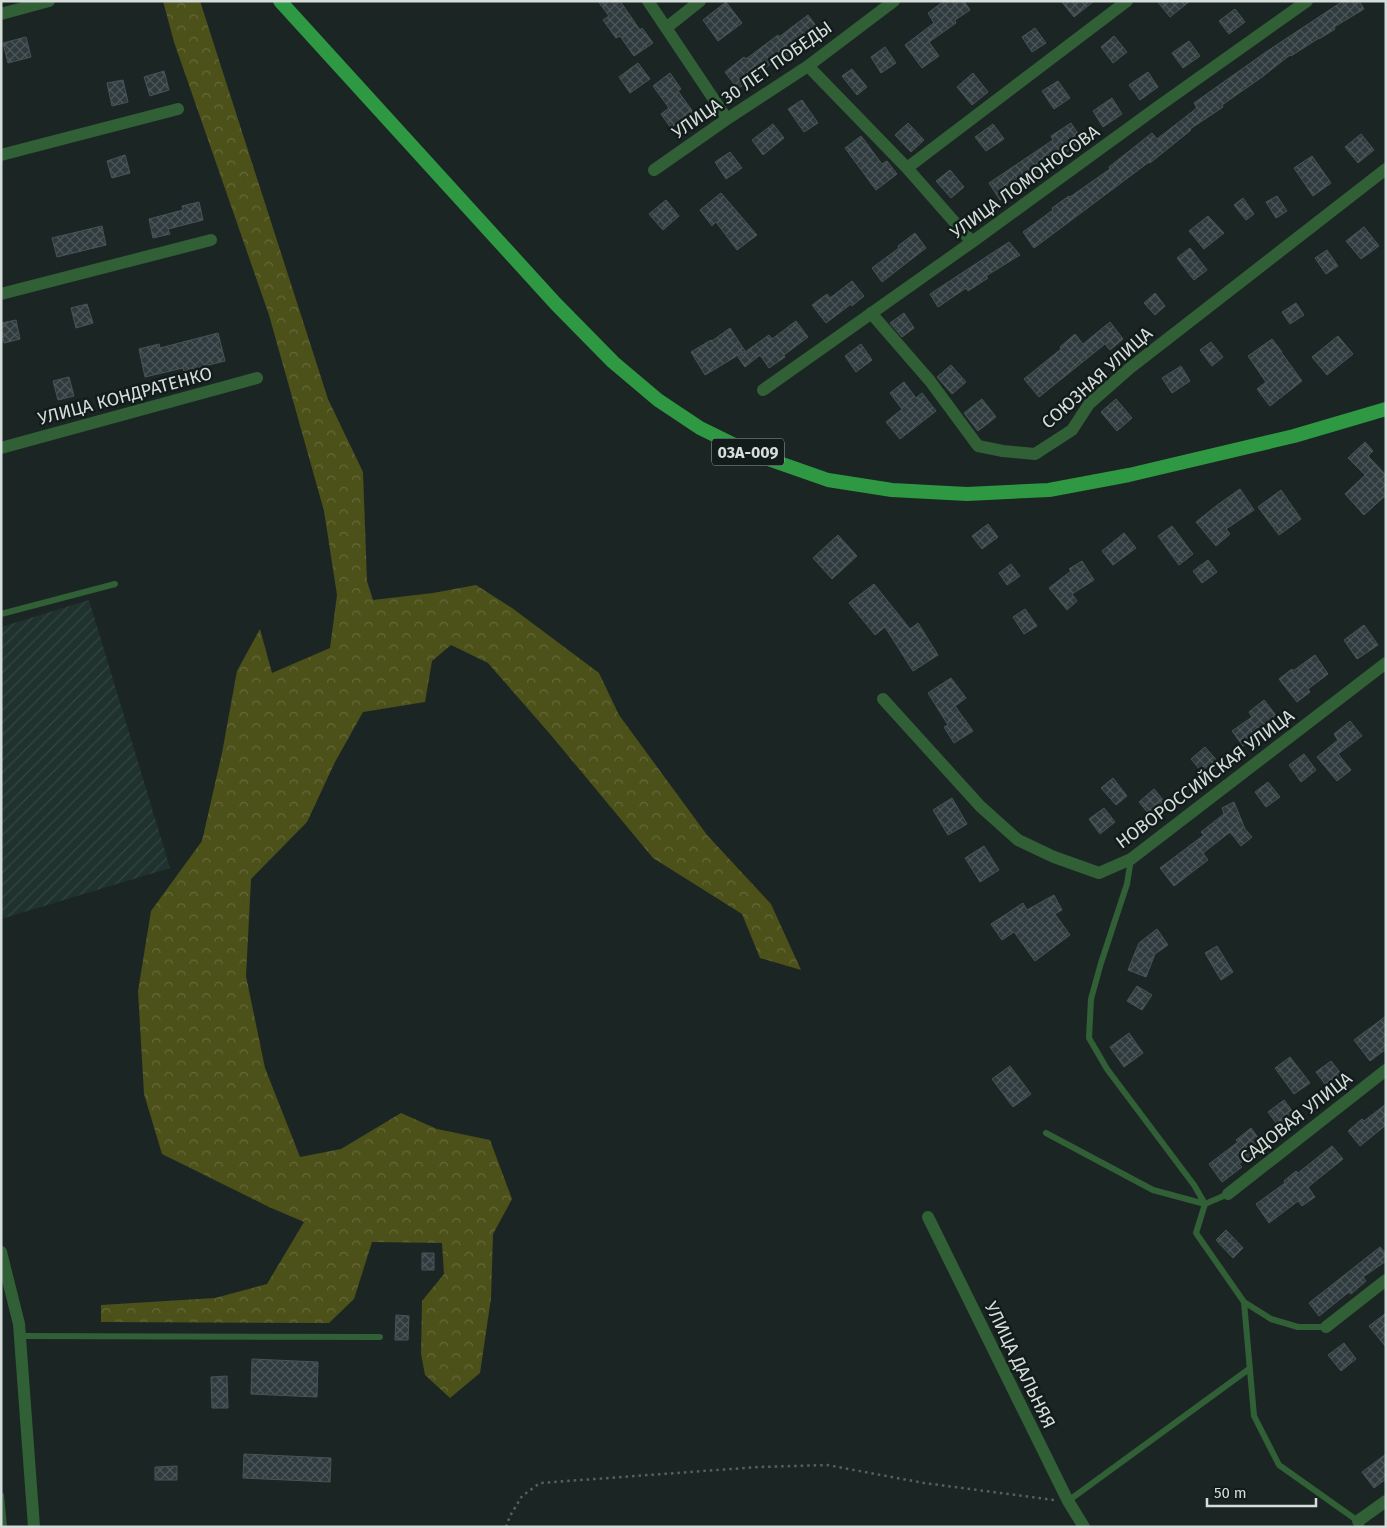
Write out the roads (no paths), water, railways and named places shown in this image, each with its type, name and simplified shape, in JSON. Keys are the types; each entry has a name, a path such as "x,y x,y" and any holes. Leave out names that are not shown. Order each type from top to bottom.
{"main road":[{"name":"03А-009","path":"280,1 554,302 613,362 658,400 700,428 751,453 828,480 892,490 966,494 1049,490 1130,475 1294,436 1386,409"}],"street":[{"path":"1,14 48,1"},
{"path":"648,1 727,119"},
{"path":"666,28 700,1"},
{"name":"УЛИЦА 30 ЛЕТ ПОБЕДЫ","path":"654,170 808,66 894,1"},
{"path":"907,168 1127,1"},
{"name":"УЛИЦА ЛОМОНОСОВА","path":"763,390 1307,1"},
{"path":"808,66 907,168 972,242"},
{"path":"1,155 178,109"},
{"name":"СОЮЗНАЯ УЛИЦА","path":"871,313 930,381 978,446 1035,454 1072,430 1089,404 1130,368 1386,169"},
{"path":"1,294 211,240"},
{"name":"УЛИЦА КОНДРАТЕНКО","path":"1,448 257,378"},
{"name":"НОВОРОССИЙСКАЯ УЛИЦА","path":"883,699 980,806 1018,840 1054,857 1099,873 1132,860 1386,663"},
{"name":"САДОВАЯ УЛИЦА","path":"1228,1194 1386,1070"},
{"name":"УЛИЦА ДАЛЬНЯЯ","path":"928,1217 1068,1501 1084,1527"},
{"path":"1,1252 19,1324 34,1527"},
{"path":"1326,1327 1386,1280"},
{"path":"1360,1524 1386,1500"}],"lane":[{"path":"1,614 115,584"},
{"path":"1132,860 1127,884 1091,1000 1090,1038 1107,1069 1194,1185 1205,1204 1196,1233 1244,1302 1271,1319 1298,1327 1326,1327"},
{"path":"1046,1133 1153,1190 1205,1204 1228,1194"},
{"path":"1244,1302 1254,1416 1279,1465 1360,1524"},
{"path":"20,1336 380,1337"},
{"path":"1068,1501 1249,1369"},
{"path":"1,1494 4,1527"}]}
